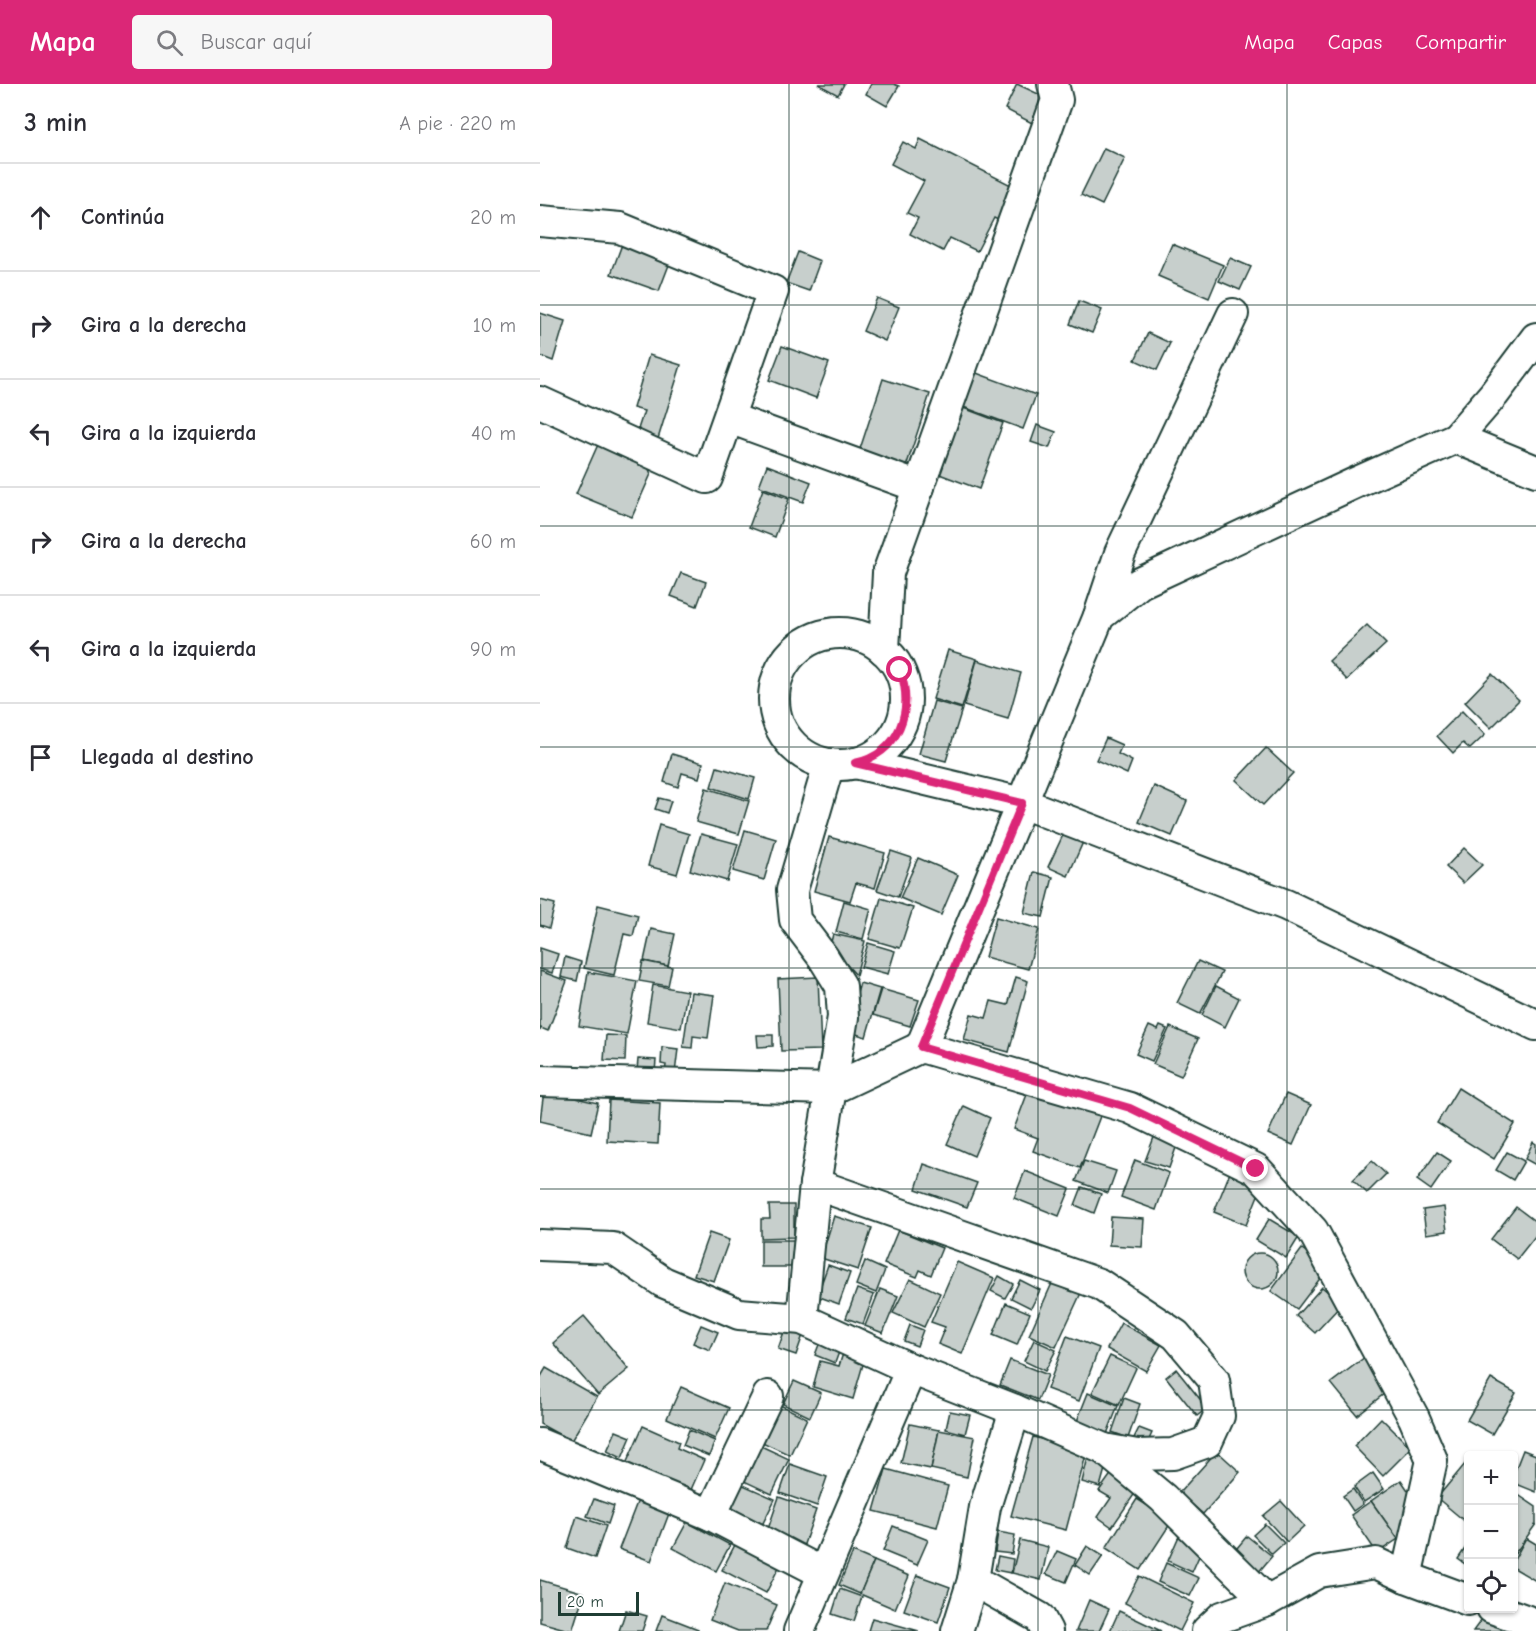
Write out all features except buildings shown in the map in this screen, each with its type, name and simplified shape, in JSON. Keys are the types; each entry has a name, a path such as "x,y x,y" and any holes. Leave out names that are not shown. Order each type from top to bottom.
{"street":[{"path":"884,650 888,573 1057,100 1053,84"},
{"path":"540,221 620,228 773,291 707,478 540,402"},
{"path":"921,1047 1099,616 1120,553 1233,314"},
{"path":"1099,616 1140,583 1456,438 1494,394 1536,338"},
{"path":"729,418 919,487"},
{"path":"1456,438 1536,471"},
{"path":"802,1319 815,1184 843,1017 841,986 823,957 795,920 792,890 816,814 842,764 876,755 888,744 898,732 907,701 900,670 884,650 866,637 850,633 834,632 804,643 791,653 775,681 774,712 779,728 813,780 816,814"},
{"path":"788,741 800,752 814,760 1022,803 1286,905 1536,1025"},
{"path":"540,1081 832,1089 921,1047 1130,1108 1256,1169 1314,1231 1414,1418 1432,1460 1406,1577"},
{"path":"540,1245 613,1248 663,1282 739,1314 802,1319 911,1369 1015,1410 1104,1449 1137,1455 1173,1455 1207,1442 1220,1416 1214,1380 1176,1335 1099,1284 815,1184"},
{"path":"799,1631 911,1369"},
{"path":"711,1515 768,1396"},
{"path":"957,1631 973,1580 985,1507 1015,1410"},
{"path":"540,1444 711,1515 823,1573"},
{"path":"1104,1449 1163,1498 1267,1600"},
{"path":"1207,1631 1222,1617 1267,1600 1319,1572 1376,1563 1464,1599"},
{"path":"973,1580 1040,1618 1047,1631"},
{"path":"1506,1613 1536,1624"}],"route":[{"path":"900,670 907,701 898,732 876,755 855,763 1022,803 921,1047 1130,1108 1256,1169"}]}
